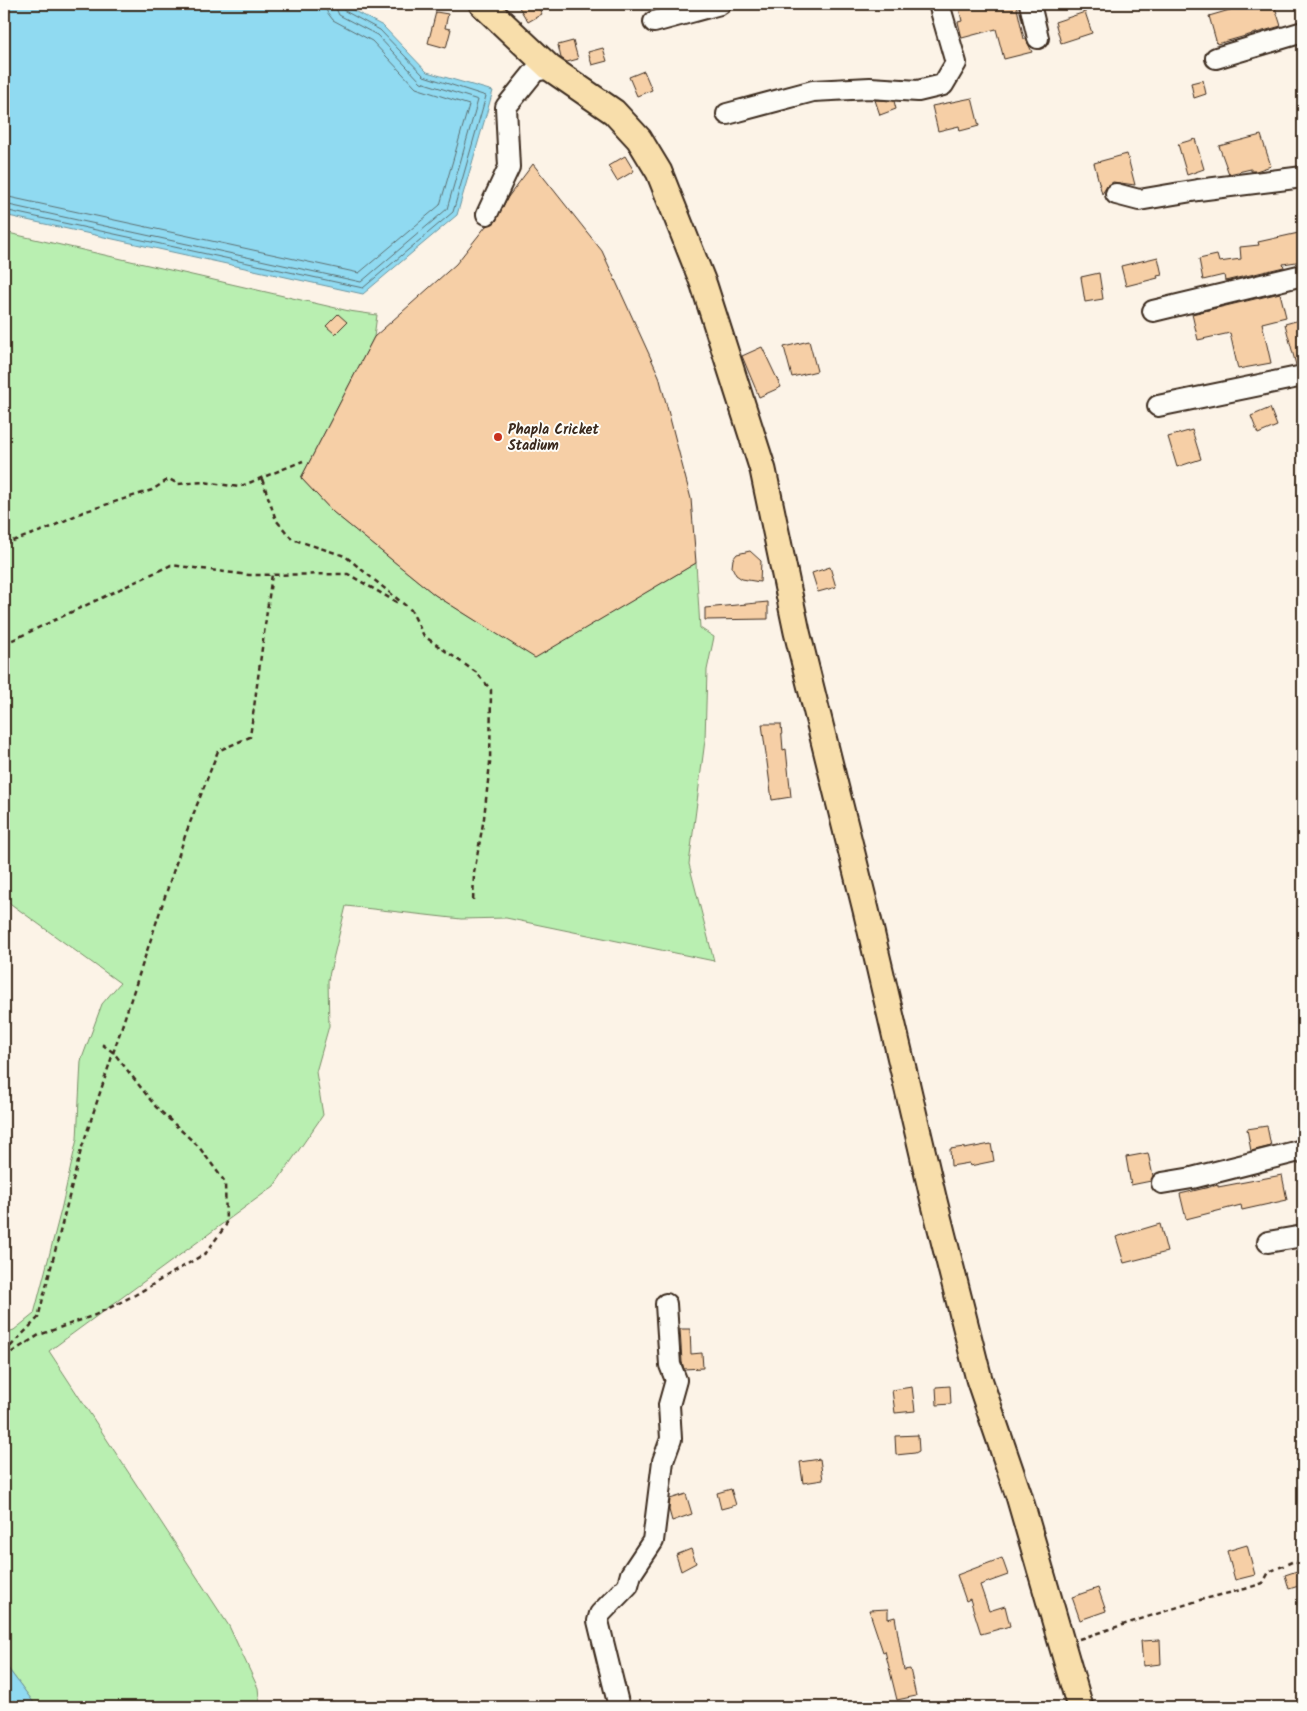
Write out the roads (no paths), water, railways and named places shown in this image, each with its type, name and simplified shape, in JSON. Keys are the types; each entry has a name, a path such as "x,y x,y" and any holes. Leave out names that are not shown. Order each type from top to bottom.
{"main road":[{"path":"482,4 550,68 614,112 640,139 659,172 704,285 763,470 797,632 866,910 933,1197 980,1379 1018,1496 1080,1707"}],"street":[{"path":"654,22 720,4"},
{"path":"727,114 813,91 870,88 918,91 943,85 956,62 939,4"},
{"path":"1030,4 1038,38"},
{"path":"1216,58 1303,32"},
{"path":"487,214 509,167 506,107 535,70 550,68"},
{"path":"1116,194 1139,200 1198,190 1303,177"},
{"path":"1153,311 1303,275"},
{"path":"1158,406 1303,376"},
{"path":"1162,1183 1192,1178 1303,1150"},
{"path":"1268,1242 1303,1236"},
{"path":"619,1707 598,1621 600,1614 628,1585 631,1574 653,1542 663,1461 671,1439 669,1405 676,1380 670,1364 666,1304"}],"water":[{"path":"4,4 341,4 383,26 427,72 493,91 457,215 363,294 4,215"},
{"path":"4,1663 37,1707 4,1707"}],"place":[{"name":"Phapla Cricket Stadium","path":"498,437"}]}
